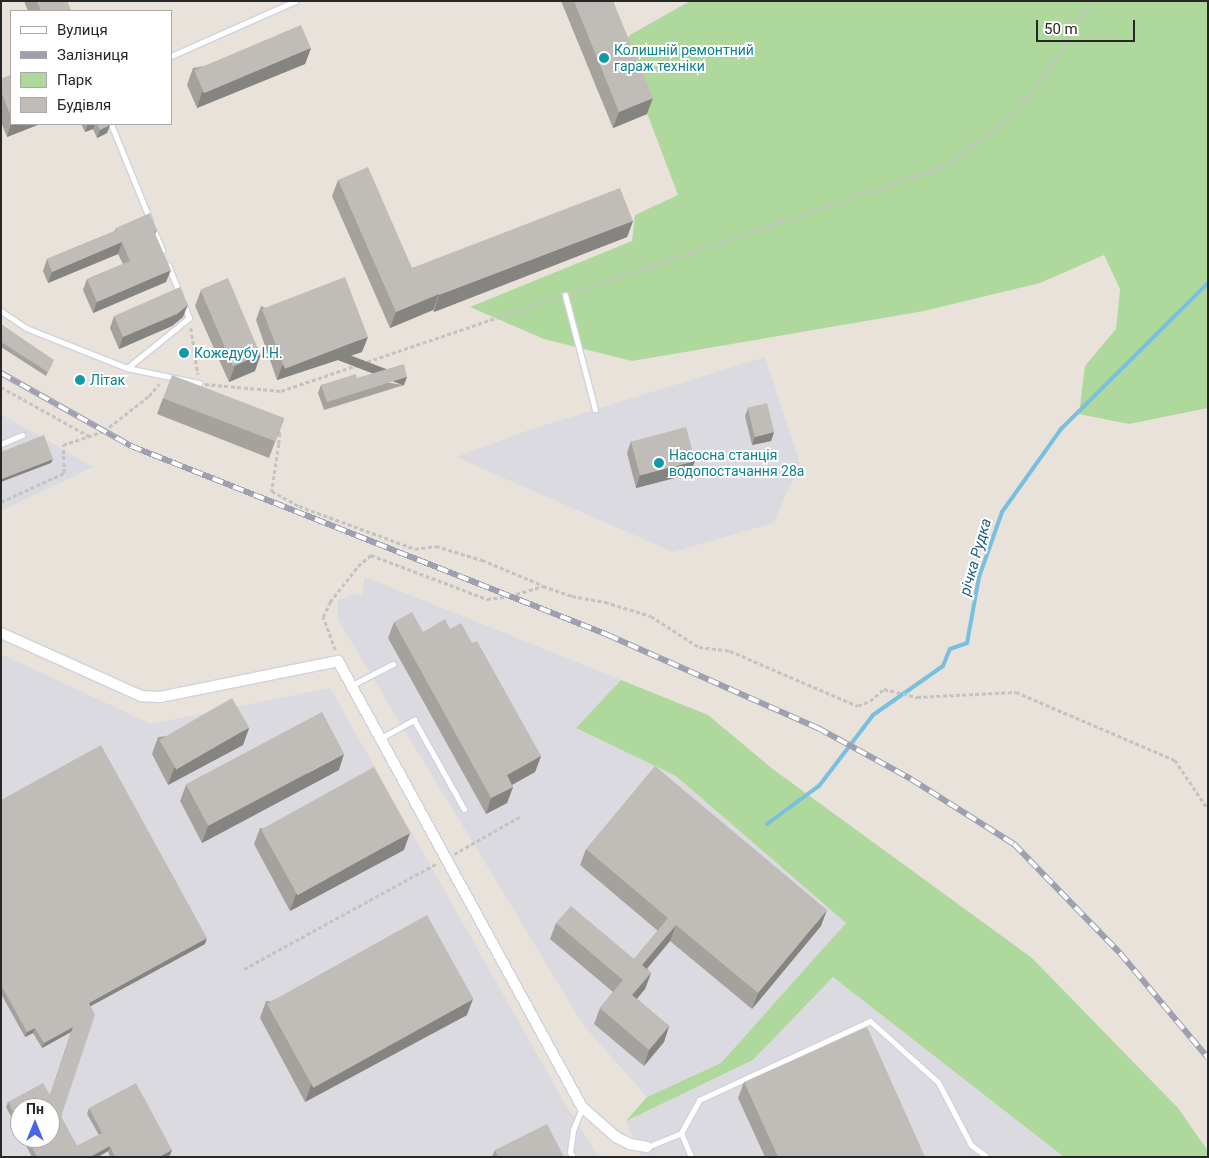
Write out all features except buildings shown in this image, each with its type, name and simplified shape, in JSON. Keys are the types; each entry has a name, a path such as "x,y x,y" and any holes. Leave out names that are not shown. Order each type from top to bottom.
{"street":[{"path":"1,633 141,696 160,698 338,661 582,1107 616,1136 630,1144 647,1147"}],"lane":[{"path":"172,56 295,1"},
{"path":"111,125 163,254"},
{"path":"127,368 189,318 167,263"},
{"path":"564,295 595,409"},
{"path":"1,311 26,328 127,368 199,383"},
{"path":"1,444 22,436"},
{"path":"352,685 393,664"},
{"path":"380,738 414,720 464,809"},
{"path":"647,1147 680,1133 699,1100 870,1021 938,1082 971,1145 987,1157"},
{"path":"573,1157 570,1152 573,1130 582,1107"},
{"path":"680,1133 691,1157"}],"path":[{"path":"199,383 281,391 946,165 1014,114 1058,56 1090,1"},
{"path":"189,318 199,383 206,388"},
{"path":"1,502 64,473 63,445 104,431 142,402 166,376"},
{"path":"1,387 89,436"},
{"path":"272,429 280,433 272,491 300,506 415,549 436,546 482,560 572,596 605,602 651,616 699,647 730,651 858,706 870,701 884,689 917,698 1016,692 1175,760 1208,809"},
{"path":"338,661 323,617 330,602 358,566 371,555 487,599 510,596 543,586"},
{"path":"453,854 520,816"},
{"path":"244,969 444,859"}],"shaded area":[{"path":"765,357 800,464 773,523 673,552 456,457 529,430"},
{"path":"1,414 93,467 1,511"},
{"path":"365,577 621,680 577,728 676,776 846,923 721,1063 647,1097 584,1026 338,620 338,600 355,594 362,595"},
{"path":"1,654 151,724 330,688 564,1102 599,1157 1,1157"},
{"path":"833,977 1064,1157 641,1157 626,1121 753,1060"}],"green space":[{"path":"690,1 1208,1 1208,408 1129,424 1079,414 1085,366 1116,329 1120,289 1104,255 1040,283 924,311 632,361 544,339 470,307 632,241 635,215 678,195 621,44 630,35"},
{"path":"621,680 708,715 774,770 1032,958 1178,1108 1208,1151 1208,1157 1064,1157 833,977 753,1060 626,1121 647,1097 721,1063 846,923 676,776 576,728"}],"waterway":[{"name":"річка Рудка","path":"767,824 819,786 873,715 943,666 950,649 967,643 979,577 1002,512 1061,429 1208,283"}],"railway":[{"path":"1,373 131,446 608,635 818,728 911,779 1014,844 1120,953 1208,1058"}],"place":[{"name":"Колишній ремонтний гараж техніки","path":"604,58"},
{"name":"Кожедубу І.Н.","path":"184,353"},
{"name":"Літак","path":"80,380"},
{"name":"Насосна станція водопостачання 28а","path":"659,463"}]}
